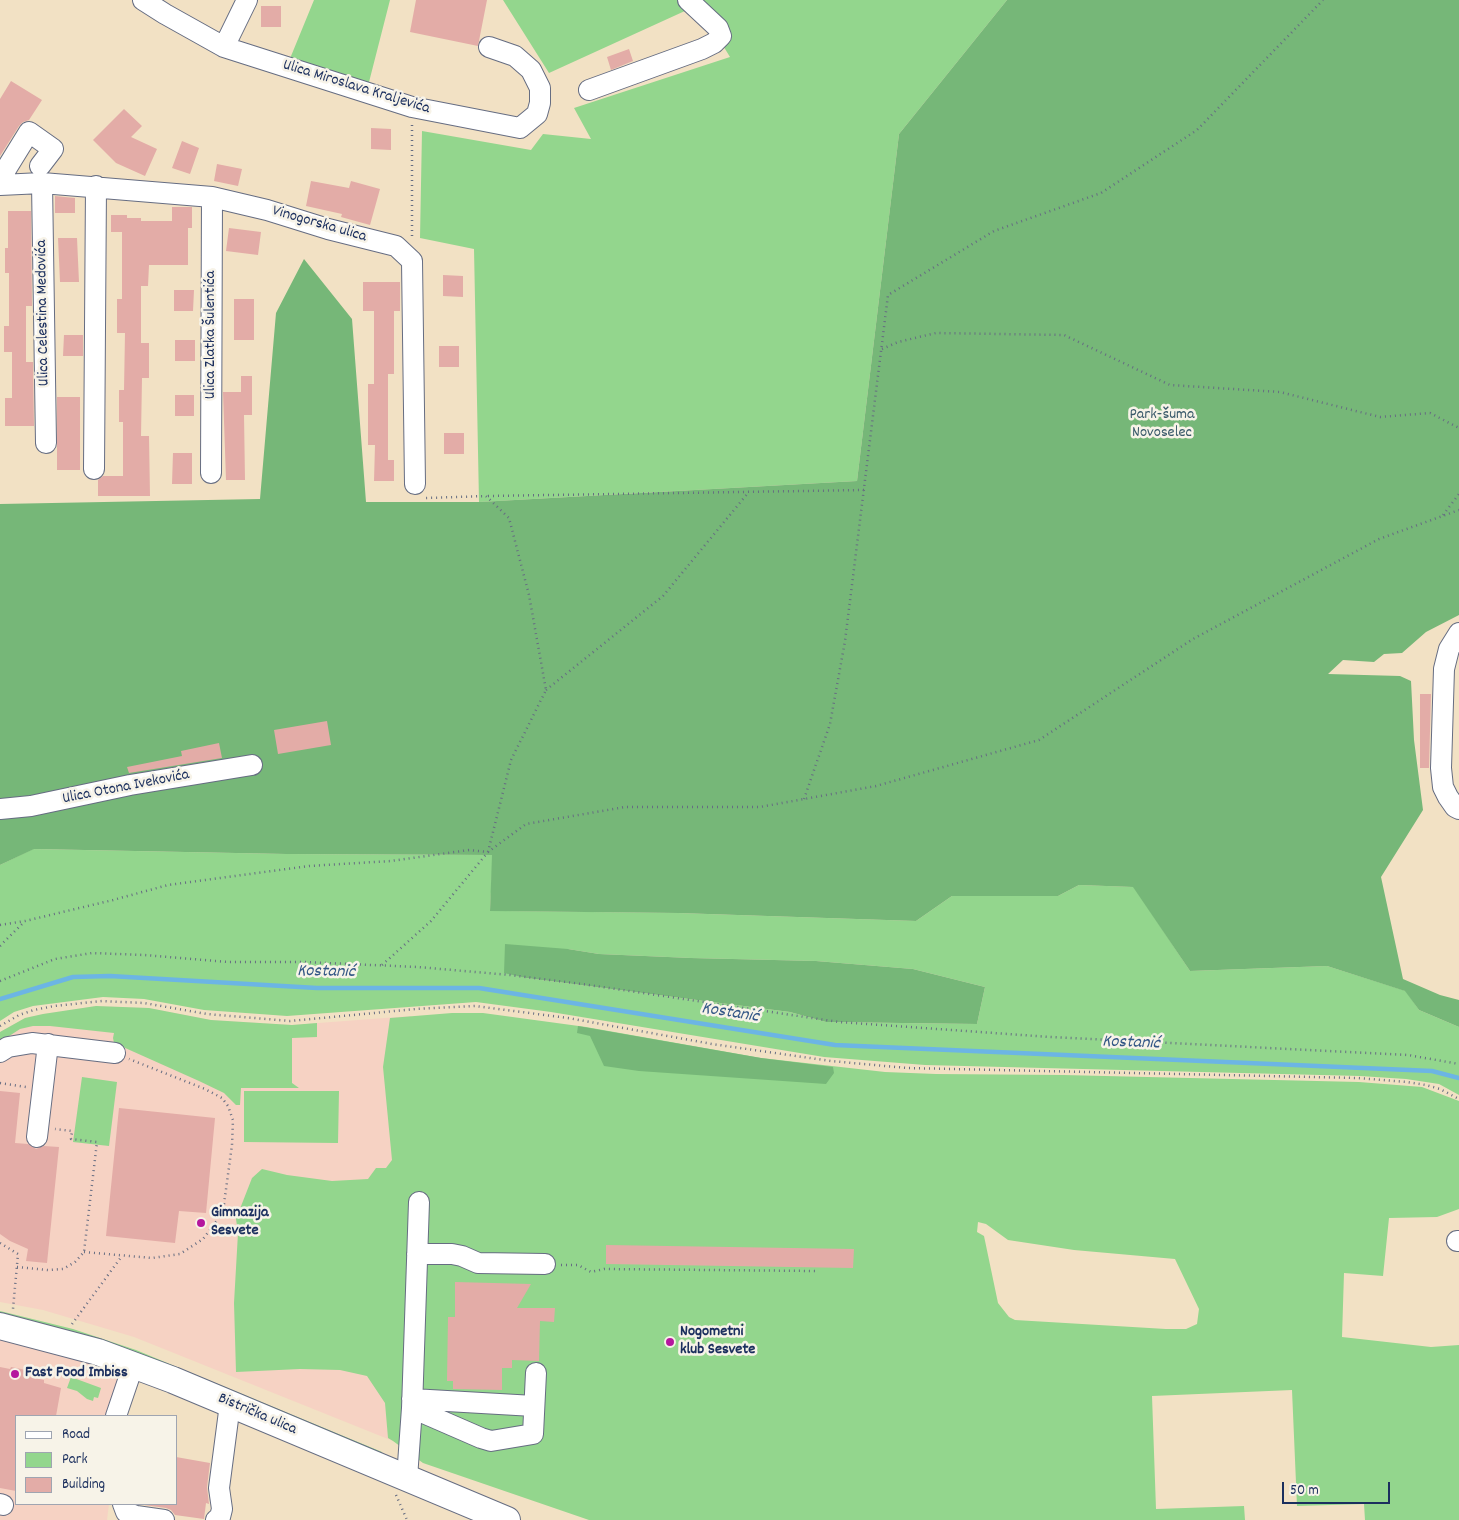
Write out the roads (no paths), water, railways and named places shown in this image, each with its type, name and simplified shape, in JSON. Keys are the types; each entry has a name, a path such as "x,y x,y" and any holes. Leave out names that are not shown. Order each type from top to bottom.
{"main road":[{"name":"Bistrička ulica","path":"6,1318 172,1380 230,1404 402,1486 507,1520"}],"street":[{"name":"Ulica Miroslava Kraljevića","path":"143,0 169,7 224,46 412,107 520,128 537,114 540,104 540,88 531,70 515,56 489,47"},
{"path":"224,46 246,0"},
{"path":"589,90 714,43 721,36 718,28 688,0"},
{"path":"0,180 29,132 53,149 41,175"},
{"name":"Vinogorska ulica","path":"0,185 41,175 96,186 212,197 267,210 328,229 396,246 412,261 415,484"},
{"name":"Ulica Celestina Medovića","path":"41,175 46,443"},
{"path":"94,469 96,186"},
{"name":"Ulica Zlatka Šulentića","path":"211,473 212,197"},
{"path":"1459,633 1449,649 1444,668 1441,768 1443,787 1448,798 1459,809"},
{"name":"Ulica Otona Ivekovića","path":"0,809 31,806 130,786 252,765"},
{"path":"0,1052 8,1046 19,1044 48,1044 115,1053"},
{"path":"38,1132 48,1044"},
{"path":"402,1486 412,1403 419,1202"},
{"path":"417,1254 452,1254 478,1263 545,1264"},
{"path":"116,1415 133,1366"},
{"path":"443,1411 481,1438 491,1440 533,1434 536,1373"},
{"path":"412,1403 443,1411 534,1406"},
{"path":"216,1520 220,1516 222,1509 219,1488 230,1404"},
{"path":"123,1505 126,1512 136,1516 164,1520"}],"waterway":[{"name":"Kostanić","path":"0,999 73,977 110,976 317,988 479,988 835,1045 1432,1071 1459,1078"}],"place":[{"name":"Gimnazija Sesvete","path":"201,1223"},
{"name":"Nogometni klub Sesvete","path":"670,1342"},
{"name":"Fast Food Imbiss","path":"15,1374"}],"park label":[{"name":"Park-šuma Novoselec","path":"1162,425"}]}
